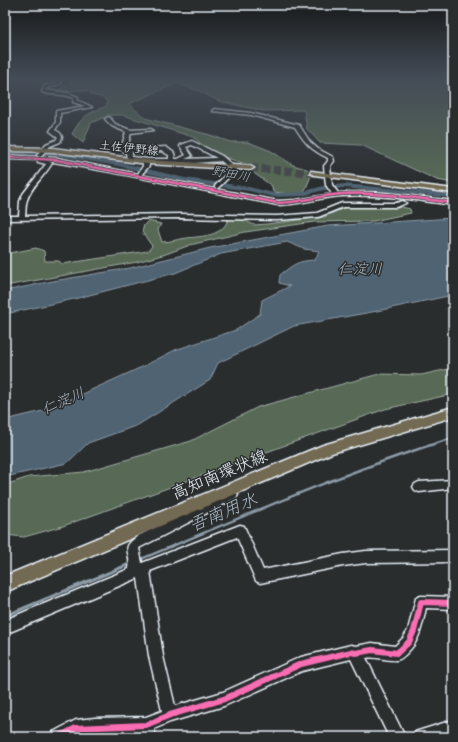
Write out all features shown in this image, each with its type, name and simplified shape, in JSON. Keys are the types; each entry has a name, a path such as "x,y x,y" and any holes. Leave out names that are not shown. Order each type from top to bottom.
{"main road":[{"name":"土佐伊野線","path":"5,148 144,166 250,168"},
{"path":"314,173 420,191 453,191"},
{"name":"高知南環状線","path":"5,584 298,460 328,449 453,412"}],"street":[{"path":"43,152 48,145 58,141 60,137 52,131 58,122 58,114"},
{"path":"248,114 288,122 300,128 307,142 316,150 330,157 331,161 327,166 327,174 333,191"},
{"path":"110,118 107,119 114,126 126,129 129,132 151,130"},
{"path":"129,132 124,150 128,151 130,158 144,159 144,166"},
{"path":"182,159 189,156 183,146 192,143 215,154 232,167 233,171 219,186"},
{"path":"128,151 166,150 172,154 172,159"},
{"path":"5,158 43,152 57,160"},
{"path":"5,158 57,160 278,203 293,203 333,191"},
{"path":"5,158 49,163 45,173 27,191 24,200 22,218"},
{"path":"102,168 144,166 172,159 204,161 220,159"},
{"path":"144,166 161,180 219,186 280,199 333,191 354,194 419,196 420,191"},
{"path":"379,195 453,202"},
{"path":"5,218 182,216 277,218 318,215 327,213 342,205 397,205 404,203"},
{"path":"170,715 133,552 133,546 298,460"},
{"path":"419,487 453,484"},
{"path":"5,627 138,570 240,530 260,577 343,560 366,557 453,556"},
{"path":"58,737 76,728 95,726 147,731 170,715 224,699 301,664 351,652 356,653 372,650 398,653 409,642 414,631 421,602 453,603"},
{"path":"356,653 397,737"},
{"path":"420,737 453,728"}],"green space":[{"path":"89,114 140,114 145,118 210,135 230,142 248,142 271,151 293,165 313,171 304,193 291,194 273,192 272,186 255,174 252,166 227,158 207,149 193,137 123,115 109,115 91,123 83,143 72,134 82,119"},
{"path":"305,114 453,114 453,183 437,180 361,145 320,143 307,129"},
{"path":"348,206 398,206 410,209 411,213 373,221 314,222 245,232 190,245 166,254 137,262 5,286 5,254 36,248 44,251 45,261 59,261 62,264 148,251 152,246 142,232 144,225 148,221 161,224 158,230 162,242 165,242 216,233 225,226 228,220 242,219 254,225 267,224 324,217"},
{"path":"453,368 453,394 385,409 63,526 24,537 5,535 5,485 29,477 84,472 191,441 258,407 379,374 421,375"}],"water":[{"name":"仁淀川","path":"453,218 453,295 294,326 218,363 210,380 138,425 88,443 67,463 5,477 5,420 47,410 144,366 175,350 236,330 260,314 262,300 290,286 279,283 280,275 296,264 304,261 315,260 319,251 304,249 287,242 221,254 175,273 74,299 5,314 5,291 130,268 210,248 328,226"}],"waterway":[{"name":"野田川","path":"5,152 48,153 76,157 118,164 185,180 249,189 273,195 302,194 323,188 345,186 453,196"},
{"name":"吾南用水","path":"139,560 334,480 453,438"},
{"name":"吾南用水","path":"5,616 132,563"}],"tunnel":[{"path":"250,168 314,173"}],"cycle path":[{"path":"5,157 57,160 278,203 296,202 339,194 374,194 453,203"},
{"path":"58,737 76,728 146,725 170,715 224,699 301,664 351,652 356,653 372,650 397,653 409,642 414,631 421,602 453,603"}]}
